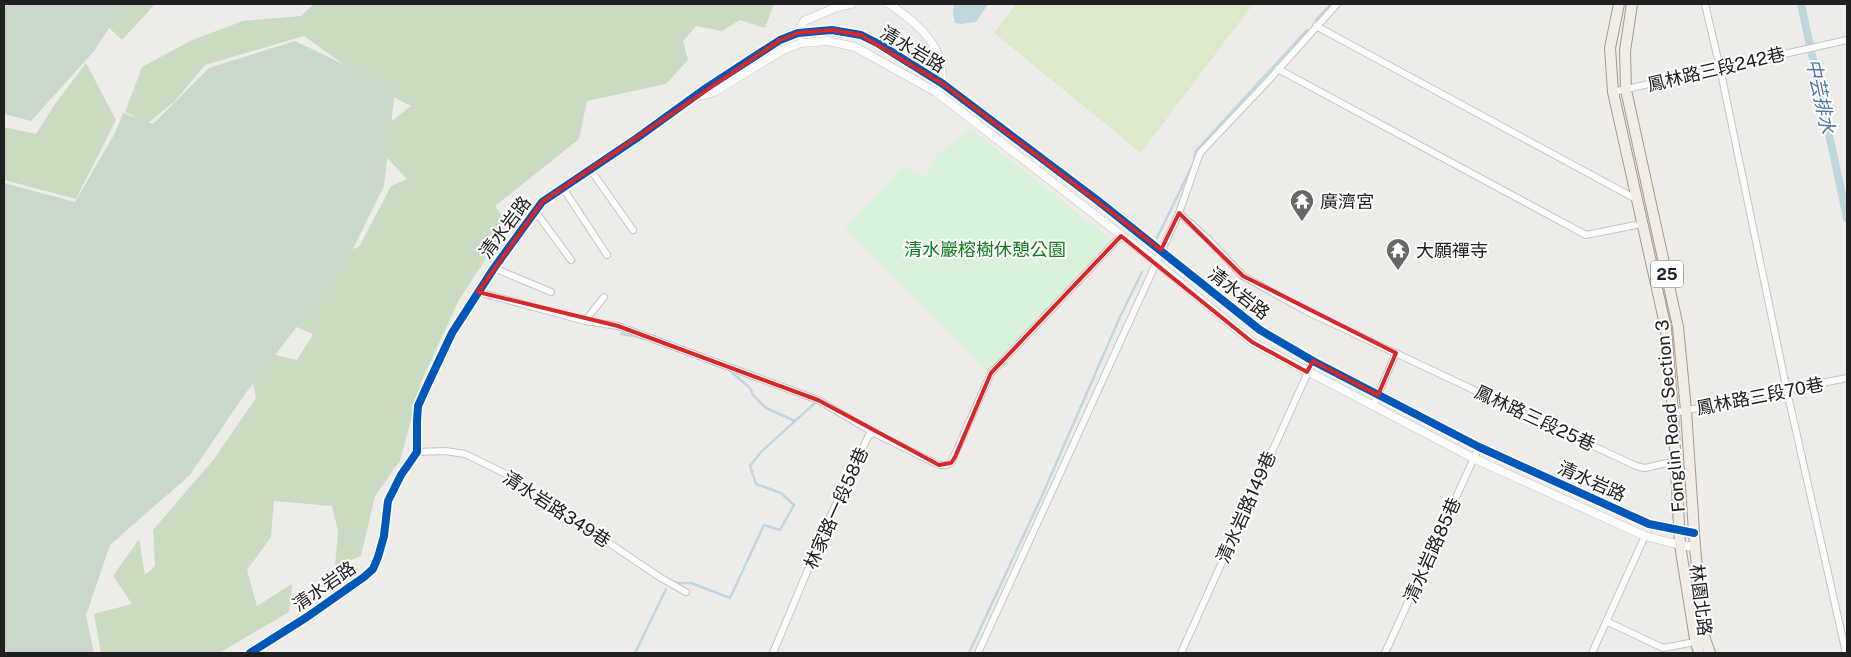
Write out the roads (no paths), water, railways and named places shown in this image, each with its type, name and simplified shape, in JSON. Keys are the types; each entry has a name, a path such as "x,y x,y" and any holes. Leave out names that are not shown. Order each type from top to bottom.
{"main road":[{"name":"Fonglin Road Section 3","path":"1619,4 1610,48 1613,92 1666,329 1673,413 1680,546 1695,642 1699,653"},
{"name":"Fonglin Road Section 3","path":"1632,4 1625,51 1626,90 1678,327 1686,410 1694,547"},
{"name":"林園北路","path":"1694,547 1704,636 1710,653"}],"street":[{"name":"清水岩路","path":"798,33 804,21 837,7 851,4"},
{"name":"清水岩路","path":"889,4 917,26 931,43 939,59 942,84 936,92"},
{"path":"978,653 1179,213 1200,153 1337,4"},
{"path":"1705,4 1787,391 1846,653"},
{"path":"1316,26 1636,198"},
{"name":"清水岩路","path":"250,653 307,617 373,569 384,536 388,501 401,475 418,452 416,421 418,406 452,333 494,268 542,202 706,88 780,40 798,33 832,30 861,35 879,44 942,84 1161,250 1260,330 1312,361 1479,447 1649,524 1694,533"},
{"path":"798,33 801,43"},
{"name":"鳳林路三段242巷","path":"1613,92 1847,40"},
{"name":"清水岩路","path":"694,98 714,92 783,50 801,43 828,41 855,47 936,92 1156,262 1252,342 1473,458 1645,536 1680,546 1694,547"},
{"path":"1278,69 1586,235 1642,224"},
{"path":"590,169 633,230"},
{"path":"563,188 606,255"},
{"path":"535,211 571,260"},
{"name":"鳳林路三段25巷","path":"1179,213 1207,238 1243,276 1308,312 1636,466 1645,468 1676,461"},
{"name":"林家路一段58巷","path":"773,653 830,517 869,435 874,433 939,465 946,466 951,463 956,457 992,372 1121,236"},
{"path":"494,268 551,292"},
{"path":"478,292 585,321 618,326 818,400 874,433"},
{"path":"585,321 604,296"},
{"path":"1373,406 1396,354"},
{"name":"清水岩路149巷","path":"1181,653 1312,361"},
{"name":"鳳林路三段70巷","path":"1673,413 1847,378"},
{"name":"清水岩路85巷","path":"1385,653 1479,447"},
{"name":"清水岩路349巷","path":"418,452 446,451 465,454 508,475 661,578 686,592"},
{"path":"1592,653 1645,536"},
{"path":"1606,621 1663,648 1695,642"}],"water":[{"path":"954,4 988,4 976,22 961,24 955,23"}],"waterway":[{"path":"1316,20 1331,4"},
{"name":"中芸排水","path":"1801,4 1847,218"},
{"path":"1157,238 1194,162 1195,152 1307,30"},
{"path":"969,653 1142,272"},
{"path":"621,334 646,339"},
{"path":"728,369 750,388 753,395 766,408 795,421"},
{"path":"676,583 691,583 730,598 764,525 780,530 794,505 781,493 756,484 750,466 761,452 817,401"},
{"path":"635,653 666,589"}],"place":[{"name":"廣濟宮","path":"1302,222"},
{"name":"大願禪寺","path":"1398,271"}],"park label":[{"name":"清水巖榕樹休憩公園","path":"985,249"}]}
